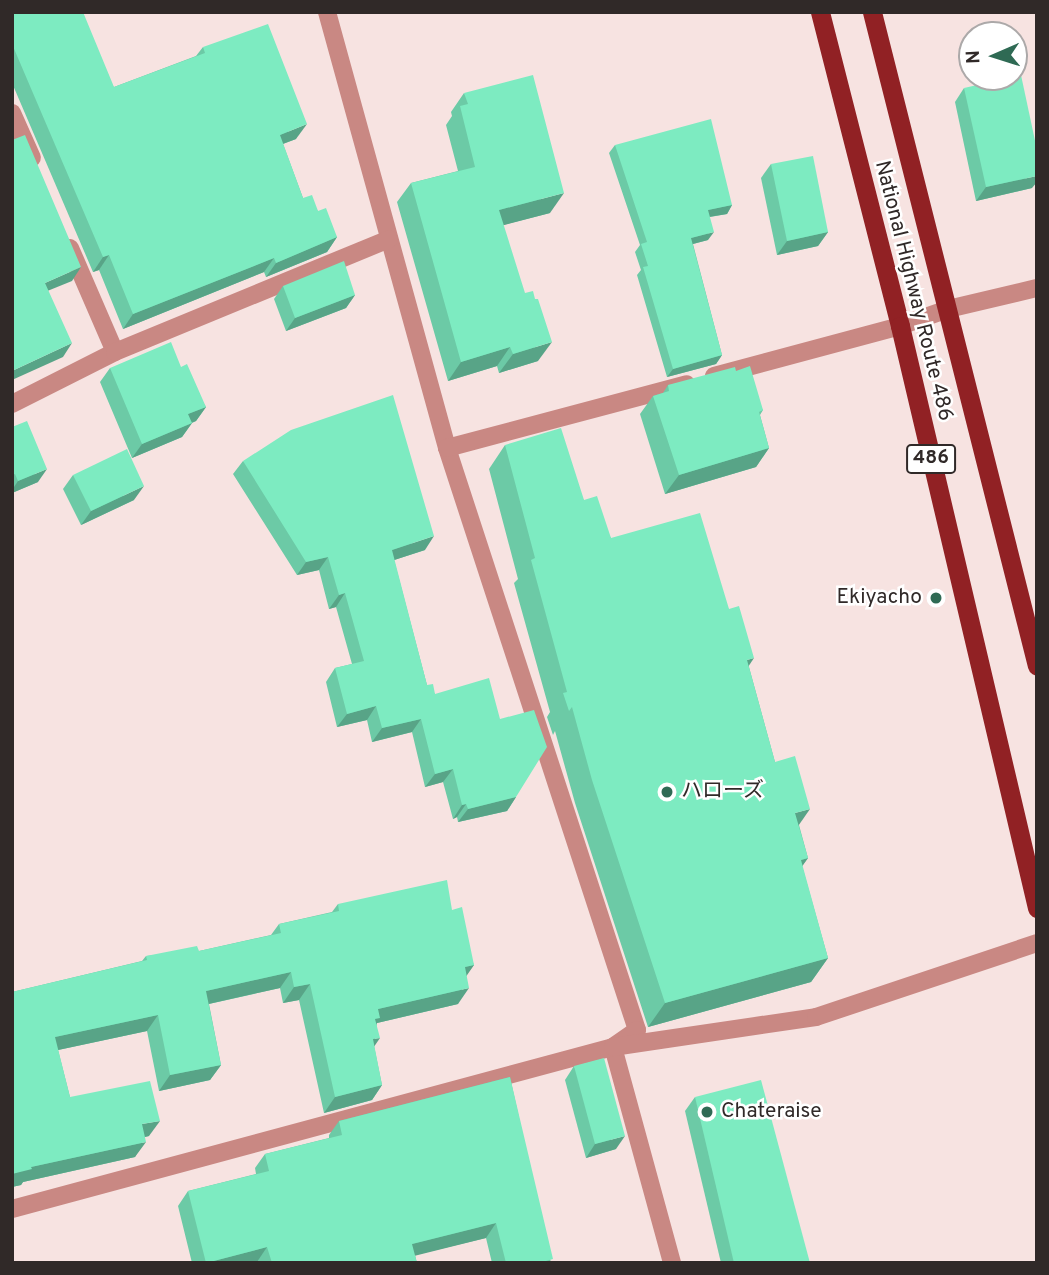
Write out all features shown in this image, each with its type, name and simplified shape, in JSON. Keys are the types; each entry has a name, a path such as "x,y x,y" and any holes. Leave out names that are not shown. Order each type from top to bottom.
{"highway":[{"name":"National Highway Route 486","path":"820,12 900,326 1037,908"},
{"name":"National Highway Route 486","path":"872,12 1037,666"}],"street":[{"path":"327,12 447,449 637,1030 613,1047"},
{"path":"12,113 39,176"},
{"path":"61,226 115,352"},
{"path":"12,404 115,352 389,239"},
{"path":"447,449 900,326 948,309 1037,288"},
{"path":"12,1209 613,1047 816,1017 1037,943"},
{"path":"613,1047 673,1263"}],"building":[{"path":"12,12 83,12 114,87 205,53 203,47 268,24 307,124 280,135 303,198 312,195 318,211 326,208 337,237 276,263 274,258 133,314 109,255 103,257 12,44"},
{"path":"533,75 564,193 499,210 525,293 533,291 535,299 538,299 552,342 513,354 510,347 461,362 411,183 475,167 460,106 468,104 464,93"},
{"path":"965,91 1024,91 1037,150 1037,176 986,187"},
{"path":"711,119 732,205 708,210 714,232 691,238 722,355 673,369 643,267 648,266 641,244 647,242 615,145"},
{"path":"25,135 81,267 45,283 72,343 12,371 12,140"},
{"path":"813,156 828,232 787,241 771,164"},
{"path":"344,261 355,295 295,318 283,286"},
{"path":"171,342 181,367 187,364 206,407 188,414 192,423 142,444 110,368"},
{"path":"750,366 763,410 759,412 769,448 679,475 653,396 669,391 668,385 735,367 736,371"},
{"path":"393,395 434,536 392,550 427,685 433,684 435,694 489,678 500,719 534,710 547,747 516,797 468,809 466,804 462,805 453,769 435,774 421,719 382,728 376,706 347,714 335,668 364,661 345,593 339,595 328,557 306,562 243,461 291,430"},
{"path":"27,421 47,469 18,481 15,474 12,475 12,427"},
{"path":"561,428 584,500 597,496 611,538 700,513 729,609 739,606 754,658 747,660 775,762 795,756 810,809 795,813 808,858 801,860 828,958 665,1003 592,780 572,707 569,711 563,693 567,692 531,560 535,558 505,445"},
{"path":"127,449 144,486 91,511 73,475"},
{"path":"447,880 452,910 462,907 474,965 465,967 469,988 378,1009 380,1018 375,1019 380,1038 373,1039 382,1085 335,1097 310,984 294,987 291,972 206,991 221,1065 170,1075 158,1015 55,1037 70,1097 150,1081 160,1121 142,1124 146,1142 31,1167 32,1169 12,1174 12,992 147,960 146,956 197,946 199,951 281,933 279,924 339,911 338,904"},
{"path":"604,1058 625,1136 595,1144 574,1066"},
{"path":"510,1077 553,1259 539,1263 506,1263 496,1223 412,1244 417,1263 272,1263 267,1247 206,1263 188,1191 269,1171 265,1154 342,1135 339,1121"},
{"path":"761,1080 810,1263 734,1263 695,1097"}],"place":[{"name":"Ekiyacho","path":"936,598"},
{"name":"ハローズ","path":"667,792"},
{"name":"Chateraise","path":"707,1112"}]}
